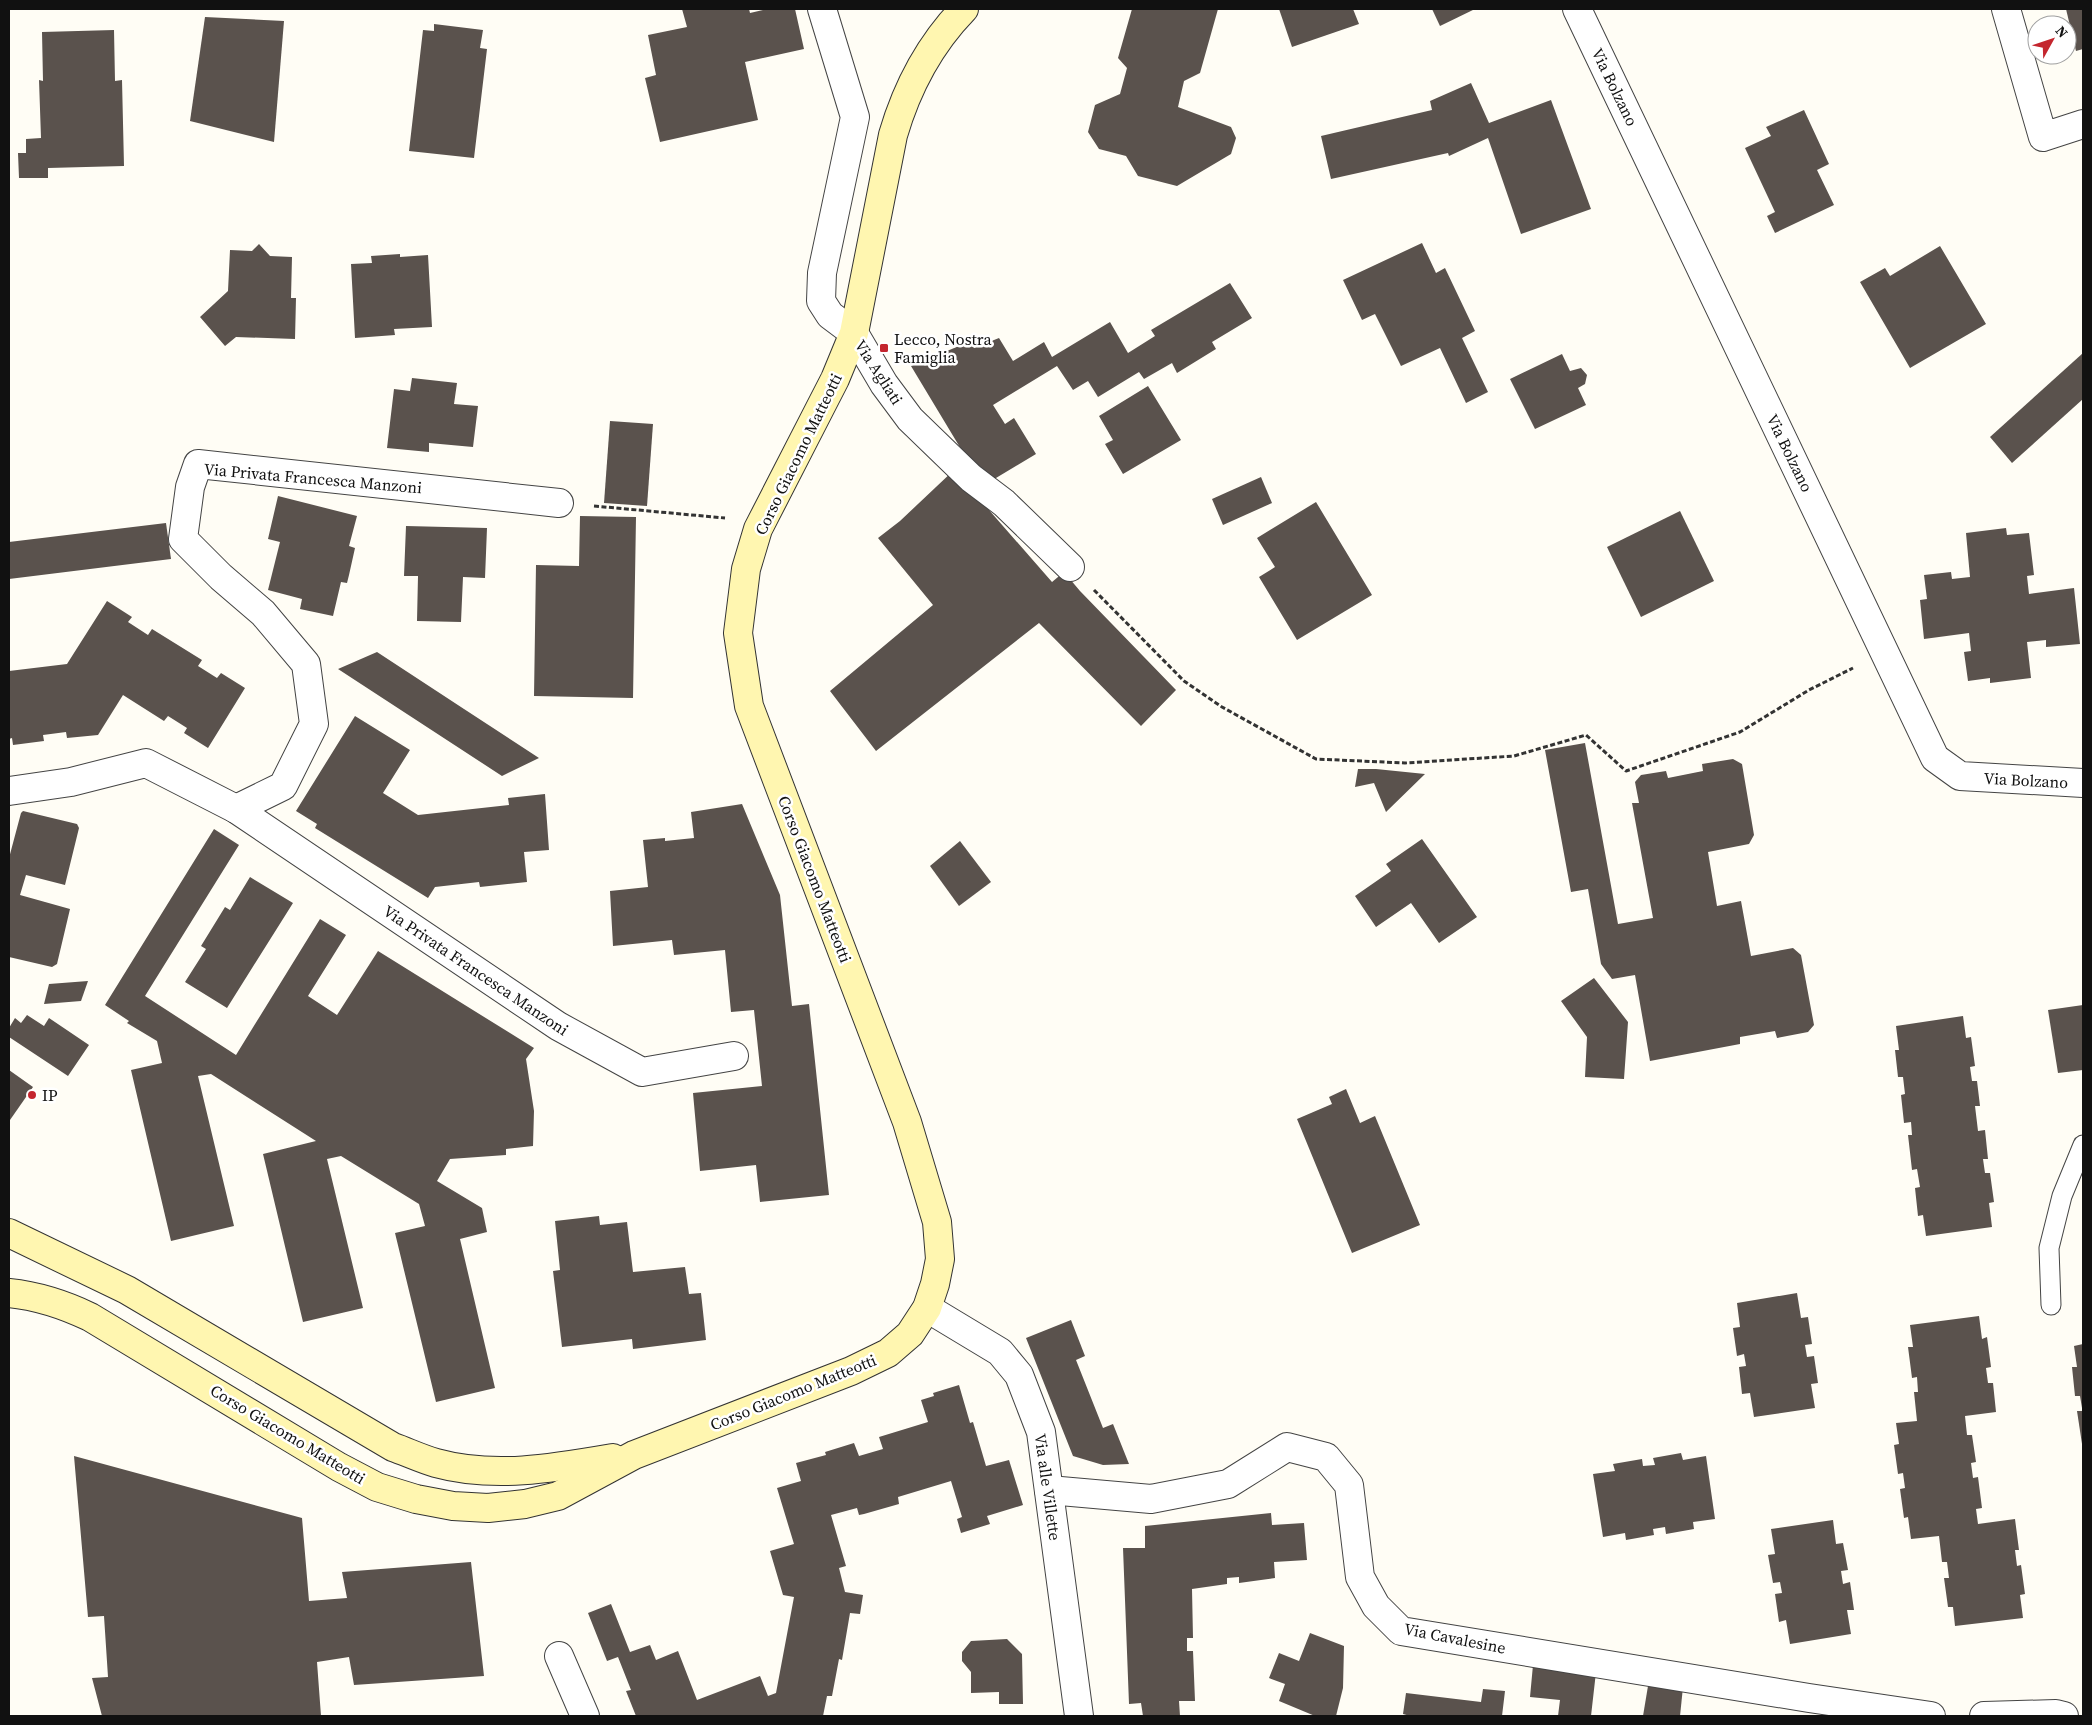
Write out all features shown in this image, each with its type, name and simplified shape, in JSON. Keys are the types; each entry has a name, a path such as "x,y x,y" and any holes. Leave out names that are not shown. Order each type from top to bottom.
{"main road":[{"name":"Corso Giacomo Matteotti","path":"9,1293 32,1295 61,1304 90,1317 339,1467 377,1487 416,1499 453,1506 488,1508 525,1504 558,1496 634,1455 851,1371 888,1353 910,1334 926,1308 935,1284 940,1259 937,1222 907,1122 749,706 738,633 746,569 758,529 835,379 854,333 893,135 902,103 928,54 964,9"},
{"name":"Corso Giacomo Matteotti","path":"9,1233 128,1290 392,1447 437,1463 490,1471 544,1470 634,1455"}],"street":[{"name":"Via Agliati","path":"822,9 855,117 822,273 820,301 830,315 854,333 884,384 910,419 971,478 1004,503 1070,567"},
{"name":"Via Bolzano","path":"1577,9 1936,758 1960,776 2083,783"},
{"path":"2006,9 2043,137 2083,124"},
{"name":"Via Privata Francesca Manzoni","path":"236,809 283,786 314,724 306,664 263,613 221,577 183,539 190,487 198,464 558,503"},
{"name":"Via Privata Francesca Manzoni","path":"9,792 71,782 146,762 236,809 558,1026 642,1072 734,1056"},
{"name":"Via alle Villette","path":"926,1308 1000,1352 1018,1374 1041,1432 1079,1716"},
{"name":"Via Cavalesine","path":"1048,1490 1151,1499 1228,1484 1287,1448 1326,1457 1349,1485 1360,1577 1376,1606 1401,1631 1809,1698 1931,1716"},
{"path":"559,1656 585,1716"},
{"path":"1984,1716 2056,1714 2064,1716"}],"lane":[{"path":"2051,1305 2049,1248 2062,1196 2083,1145"}],"path":[{"path":"558,503 727,519"},
{"path":"1070,567 1184,681 1222,707 1316,759 1405,763 1514,756 1586,735 1626,771 1740,732 1809,690 1885,652"}],"building":[{"path":"682,9 749,9 750,13 767,9 795,9 804,49 745,62 758,120 660,142 645,78 656,75 648,35 687,27"},
{"path":"1132,9 1218,9 1200,73 1184,81 1178,107 1231,127 1236,138 1231,154 1177,186 1138,176 1126,156 1099,149 1088,132 1095,105 1120,94 1127,68 1118,58"},
{"path":"1279,9 1353,9 1359,24 1292,47"},
{"path":"1432,9 1475,9 1440,26"},
{"path":"2066,9 2083,9 2083,49 2077,51 2077,15 2067,15"},
{"path":"205,17 284,21 274,142 190,121"},
{"path":"434,24 483,30 480,48 487,49 474,158 409,151 423,30 434,31"},
{"path":"114,30 115,81 122,80 124,166 48,168 48,178 19,178 18,153 26,153 26,139 41,138 39,80 43,81 42,32"},
{"path":"1471,83 1489,123 1551,100 1591,209 1521,234 1488,138 1449,156 1448,153 1331,179 1321,136 1432,110 1430,101"},
{"path":"1804,110 1829,164 1817,170 1834,205 1775,233 1767,216 1775,212 1745,148 1771,136 1766,127"},
{"path":"1422,243 1436,273 1445,268 1475,331 1462,338 1488,392 1466,403 1440,348 1401,366 1375,314 1362,320 1343,280"},
{"path":"259,244 270,256 292,257 291,298 296,298 295,339 236,337 225,346 200,317 228,291 230,250 252,251"},
{"path":"1940,246 1986,324 1910,368 1860,282 1885,268 1890,276"},
{"path":"400,254 400,257 428,255 432,327 394,329 395,335 355,338 351,264 372,263 371,256"},
{"path":"1230,283 1252,318 1212,342 1216,349 1177,373 1172,363 1144,379 1139,372 1098,397 1088,381 1073,390 1057,366 993,405 1005,424 1014,418 1036,454 986,484 964,454 911,366 971,341 974,348 999,338 1013,361 1044,342 1052,357 1110,322 1128,353 1155,336 1151,330"},
{"path":"2083,353 2083,399 2012,463 1990,437"},
{"path":"1562,354 1570,371 1581,368 1587,375 1585,384 1578,388 1586,405 1535,429 1510,379"},
{"path":"412,378 457,383 454,404 478,406 473,447 429,443 429,452 387,448 394,389 410,391"},
{"path":"1148,386 1181,440 1123,474 1105,444 1113,440 1099,416"},
{"path":"610,421 653,424 647,506 604,503"},
{"path":"954,470 1052,582 1064,572 1176,690 1141,726 1039,623 876,751 830,691 933,605 878,538 900,521"},
{"path":"1261,477 1272,503 1223,525 1212,499"},
{"path":"278,496 357,516 349,546 355,548 349,575 347,583 341,582 333,616 300,609 302,599 268,590 280,542 268,539"},
{"path":"1316,502 1372,595 1297,640 1259,577 1275,567 1257,538"},
{"path":"1680,511 1714,581 1641,617 1607,547"},
{"path":"580,516 636,517 633,698 534,696 536,565 579,566"},
{"path":"166,523 171,559 9,579 9,542"},
{"path":"406,526 487,528 485,578 463,577 461,622 417,621 418,576 404,576"},
{"path":"2006,528 2007,535 2029,533 2034,575 2027,576 2029,594 2074,588 2080,644 2046,647 2046,640 2027,642 2031,678 1990,683 1990,678 1968,681 1964,652 1971,651 1969,633 1924,639 1920,600 1927,599 1924,575 1951,572 1952,579 1970,577 1966,533"},
{"path":"107,601 132,617 128,622 148,635 152,629 202,660 198,666 217,678 221,673 245,688 208,748 184,733 187,728 168,716 164,721 123,695 98,735 67,738 66,732 43,735 44,741 13,745 12,738 9,739 9,671 67,664"},
{"path":"377,652 539,758 502,776 338,669"},
{"path":"355,716 410,750 383,793 418,815 509,805 508,798 545,794 549,850 524,852 527,882 480,887 479,882 435,887 428,898 315,828 317,824 296,811"},
{"path":"1585,743 1618,924 1653,918 1632,803 1639,803 1635,782 1641,775 1666,771 1668,778 1703,771 1702,764 1733,759 1742,764 1754,835 1749,844 1708,852 1717,906 1741,901 1751,956 1793,948 1801,955 1814,1025 1808,1032 1777,1038 1775,1031 1740,1037 1740,1044 1650,1061 1635,975 1612,979 1601,964 1588,889 1571,892 1545,750"},
{"path":"1358,769 1425,774 1386,812 1374,783 1355,787"},
{"path":"742,804 780,895 792,1006 809,1004 829,1195 760,1202 756,1165 700,1171 693,1093 762,1086 754,1010 731,1012 725,950 674,955 672,940 613,946 610,891 648,887 643,840 665,838 665,841 694,838 691,812"},
{"path":"23,811 77,824 79,828 65,885 26,875 20,895 70,909 57,964 52,967 9,957 9,858"},
{"path":"214,829 239,845 145,996 236,1055 320,919 346,935 308,996 337,1015 378,951 534,1048 526,1059 534,1111 533,1146 506,1149 506,1155 450,1159 437,1181 482,1208 487,1232 460,1239 495,1388 436,1402 395,1233 425,1226 419,1204 341,1156 327,1159 363,1308 303,1322 263,1154 316,1141 211,1074 198,1076 234,1226 171,1241 131,1070 162,1063 157,1041 127,1023 129,1021 105,1005"},
{"path":"1422,839 1477,917 1439,943 1411,903 1376,927 1355,896 1391,871 1386,864"},
{"path":"960,841 991,882 959,906 930,866"},
{"path":"250,877 293,903 227,1008 185,982 206,949 201,946 225,907 230,910"},
{"path":"1594,978 1628,1022 1624,1079 1585,1077 1587,1037 1561,1001"},
{"path":"88,981 81,1001 44,1004 49,984"},
{"path":"2083,1005 2083,1070 2058,1073 2048,1010"},
{"path":"27,1015 44,1026 49,1018 89,1045 68,1076 9,1037 9,1028 15,1018 21,1023"},
{"path":"1963,1016 1966,1038 1971,1037 1975,1066 1970,1067 1972,1081 1977,1081 1980,1106 1975,1106 1978,1131 1985,1130 1988,1159 1983,1159 1985,1173 1990,1173 1994,1202 1989,1203 1992,1227 1926,1236 1923,1215 1918,1216 1915,1188 1920,1187 1917,1169 1912,1170 1908,1135 1912,1135 1911,1122 1904,1123 1901,1095 1905,1094 1903,1077 1898,1077 1895,1050 1899,1050 1896,1026"},
{"path":"9,1070 33,1087 10,1120 9,1119"},
{"path":"1346,1089 1360,1123 1375,1116 1420,1225 1352,1253 1297,1119 1332,1104 1329,1097"},
{"path":"599,1216 600,1225 627,1222 633,1272 685,1267 689,1294 701,1293 706,1340 633,1349 632,1339 562,1347 553,1271 560,1270 555,1221"},
{"path":"1797,1293 1801,1318 1808,1317 1812,1344 1805,1345 1807,1357 1814,1356 1818,1383 1811,1384 1815,1408 1754,1417 1750,1393 1742,1394 1739,1367 1746,1366 1744,1354 1737,1356 1733,1328 1740,1327 1737,1303"},
{"path":"1979,1316 1982,1339 1987,1337 1991,1367 1986,1368 1988,1383 1993,1383 1996,1412 1965,1416 1967,1435 1972,1435 1976,1462 1971,1463 1973,1478 1978,1477 1982,1508 1976,1509 1978,1524 2015,1519 2019,1550 2015,1550 2017,1566 2021,1565 2025,1594 2020,1595 2023,1618 1955,1626 1953,1607 1948,1607 1944,1578 1949,1578 1947,1562 1942,1562 1939,1536 1911,1539 1908,1517 1904,1518 1900,1489 1905,1488 1903,1473 1898,1474 1894,1445 1899,1444 1896,1423 1917,1421 1914,1392 1918,1392 1917,1377 1912,1378 1908,1347 1913,1347 1910,1325"},
{"path":"1071,1320 1085,1356 1076,1360 1103,1428 1113,1424 1129,1464 1103,1465 1073,1456 1026,1338"},
{"path":"2083,1344 2082,1408 2080,1396 2075,1396 2072,1367 2077,1367 2074,1346"},
{"path":"959,1385 970,1423 973,1422 986,1466 1009,1460 1023,1505 987,1516 990,1524 961,1533 957,1519 962,1517 951,1481 898,1497 899,1504 864,1514 859,1515 857,1508 831,1515 846,1566 839,1568 845,1592 863,1595 860,1614 850,1613 842,1660 839,1659 832,1696 827,1696 823,1716 636,1716 626,1691 631,1690 618,1657 607,1661 588,1613 611,1604 630,1652 650,1645 656,1660 678,1651 697,1700 760,1676 768,1696 776,1693 794,1597 783,1595 770,1551 794,1544 777,1488 801,1481 796,1463 826,1455 825,1452 854,1443 859,1456 883,1449 879,1437 928,1422 921,1400 934,1396 933,1393"},
{"path":"2077,1411 2083,1411 2083,1444 2082,1444"},
{"path":"1681,1453 1683,1460 1706,1456 1715,1519 1693,1522 1694,1529 1666,1534 1665,1527 1653,1529 1654,1535 1626,1540 1625,1533 1603,1537 1593,1474 1615,1471 1613,1464 1642,1459 1643,1466 1655,1465 1653,1458"},
{"path":"74,1456 302,1518 309,1601 347,1598 342,1572 471,1562 484,1676 354,1685 349,1657 317,1662 321,1716 102,1716 92,1678 108,1677 104,1616 88,1617"},
{"path":"1271,1513 1272,1525 1304,1523 1307,1560 1274,1562 1275,1578 1239,1583 1239,1577 1227,1578 1227,1584 1192,1589 1193,1638 1187,1638 1187,1651 1193,1651 1195,1701 1179,1701 1180,1716 1143,1716 1141,1703 1129,1704 1123,1548 1145,1548 1145,1526"},
{"path":"1833,1520 1836,1544 1843,1543 1848,1570 1841,1571 1843,1584 1850,1582 1854,1610 1847,1610 1851,1634 1790,1644 1786,1620 1779,1622 1775,1594 1782,1593 1780,1582 1773,1583 1768,1555 1775,1554 1771,1529"},
{"path":"1310,1633 1344,1646 1343,1688 1336,1716 1315,1716 1279,1701 1285,1684 1269,1678 1279,1653 1299,1661"},
{"path":"1007,1639 1022,1654 1023,1704 999,1704 999,1692 971,1693 971,1672 962,1661 962,1652 971,1641"},
{"path":"1533,1665 1596,1672 1591,1716 1558,1716 1560,1700 1530,1697"},
{"path":"1649,1680 1683,1687 1680,1716 1643,1716"},
{"path":"1483,1689 1505,1691 1502,1716 1410,1716 1403,1714 1406,1693 1481,1702"}],"place":[{"name":"Lecco, Nostra Famiglia","path":"884,348"},
{"name":"IP","path":"32,1095"}]}
